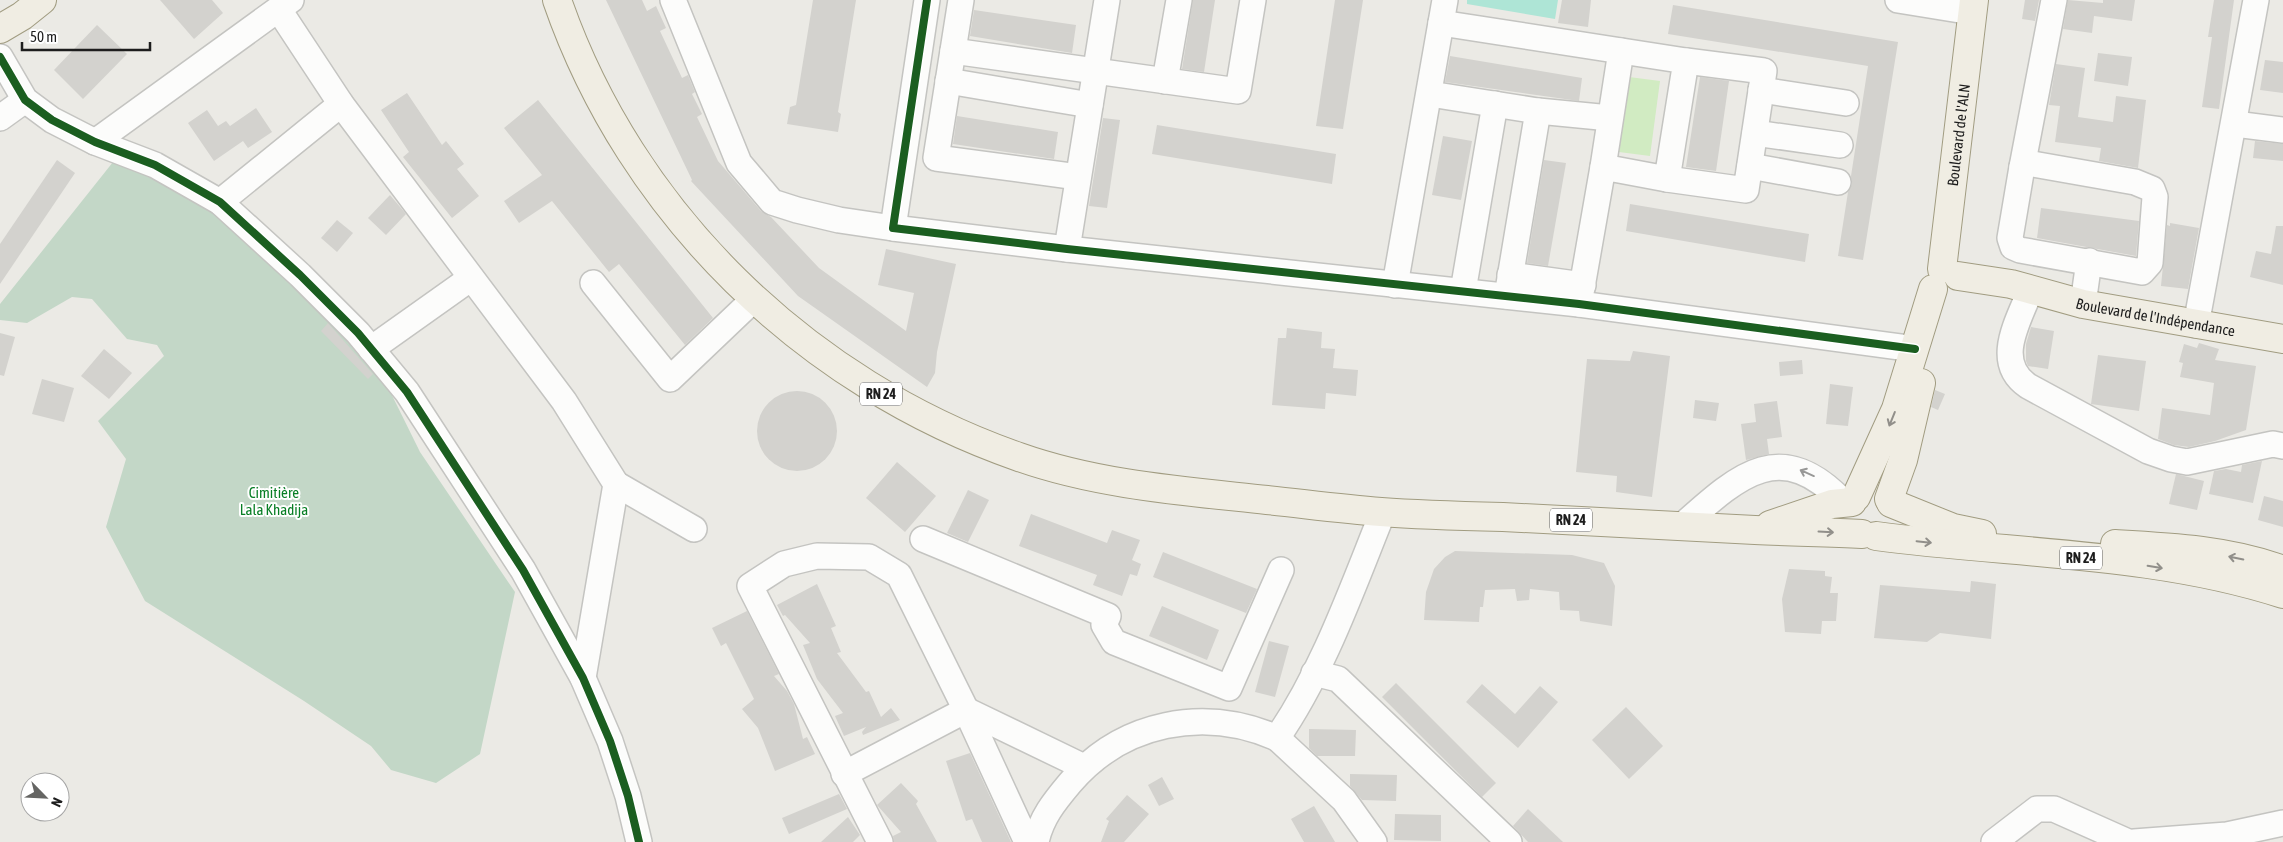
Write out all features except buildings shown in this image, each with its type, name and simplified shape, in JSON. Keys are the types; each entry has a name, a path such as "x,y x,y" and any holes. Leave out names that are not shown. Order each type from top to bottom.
{"main road":[{"path":"4,26 25,0"},
{"path":"4,26 22,16 42,0"},
{"name":"RN 24","path":"557,0 591,78 630,152 676,216 754,299 812,348 874,390 939,424 1020,458 1111,481 1174,490 1383,512 1869,535 2129,563 2213,576 2283,594"},
{"name":"Boulevard de l'ALN","path":"1947,285 1973,6"},
{"path":"1947,285 1932,332 1903,460 1890,501 1894,517 1892,524 1888,530 1869,535 1856,530 1850,517 1851,501 1896,408 1914,349 1947,285"},
{"name":"Boulevard de l'Indépendance","path":"1947,285 2006,294 2030,291 2083,304 2283,339"},
{"path":"1903,460 1909,487 1920,513"},
{"path":"1851,501 1864,493 1873,492 1882,494 1890,501"},
{"name":"RN 24","path":"1760,530 1800,513 1851,501"},
{"name":"RN 24","path":"1890,501 1953,528 1987,535 2194,552 2231,557 2283,570"}],"street":[{"path":"673,0 739,163 772,202 839,220 1067,249 1463,292 1509,286 1581,294 1914,349"},
{"path":"893,228 927,0"},
{"path":"961,0 936,158 1078,177"},
{"path":"1165,81 1178,0"},
{"path":"953,51 1238,91 1253,0"},
{"path":"1898,0 1973,6"},
{"path":"2022,167 2027,163 2135,182 2152,189 2155,197 2150,262 2146,270 2142,272 2020,250 2013,247 2010,238 2022,167 2054,0"},
{"path":"2196,325 2256,0"},
{"path":"1067,249 1095,70 1101,1"},
{"path":"95,142 285,5 341,104 564,402 616,484 694,528"},
{"path":"1395,285 1443,12 1620,51 1764,71 1746,190 1667,179 1603,167"},
{"path":"1581,294 1603,167 1620,51"},
{"path":"0,57 25,100 52,120 95,142 155,165 220,202 300,275 371,349 407,392 523,570 583,678 610,741 628,796 640,842"},
{"path":"1667,179 1686,61"},
{"path":"948,81 1090,105"},
{"path":"1761,90 1846,103"},
{"path":"1430,94 1538,110 1610,118"},
{"path":"0,118 25,100"},
{"path":"220,202 341,104"},
{"path":"1463,292 1495,104"},
{"path":"1509,286 1538,110"},
{"path":"2234,124 2283,130"},
{"path":"1755,133 1840,145"},
{"path":"1750,166 1838,182"},
{"path":"2083,304 2088,261"},
{"path":"371,349 471,278"},
{"path":"593,283 670,378 754,299"},
{"path":"2030,291 2011,340 2008,358 2015,374 2028,386 2148,451 2170,459 2187,462 2273,444 2283,446"},
{"path":"1684,525 1724,488 1754,473 1769,468 1785,466 1804,471 1851,501"},
{"path":"583,678 616,484"},
{"path":"1277,738 1291,718 1314,673 1349,597 1383,512"},
{"path":"923,539 1108,616 1104,625 1114,642 1229,688 1281,570"},
{"path":"880,842 750,586 784,564 817,556 869,557 899,575 966,710 1027,842"},
{"path":"1314,673 1338,680 1509,842"},
{"path":"966,710 1084,767"},
{"path":"844,774 966,710"},
{"path":"1036,842 1046,815 1084,767 1099,754 1124,740 1154,727 1182,722 1211,721 1258,730 1277,738 1344,800 1374,842"},
{"path":"1994,842 2038,809 2054,809 2128,842"},
{"path":"2134,842 2227,835 2282,824"}],"green space":[{"path":"1467,0 1558,0 1555,19 1467,4"},
{"path":"1629,77 1660,81 1650,156 1619,152"},
{"name":"Cimitière Lala Khadija","path":"117,157 235,222 381,373 420,452 515,592 480,754 436,783 391,770 371,746 304,701 145,601 106,527 126,459 98,421 164,356 157,345 127,339 92,299 72,297 27,323 0,320 0,304"}],"cycle path":[{"path":"927,0 893,228 1067,249 1579,304 1915,349"},
{"path":"0,57 25,100 52,120 95,142 155,165 220,202 300,275 358,333 407,392 523,570 583,678 610,741 628,796 639,842"}]}
